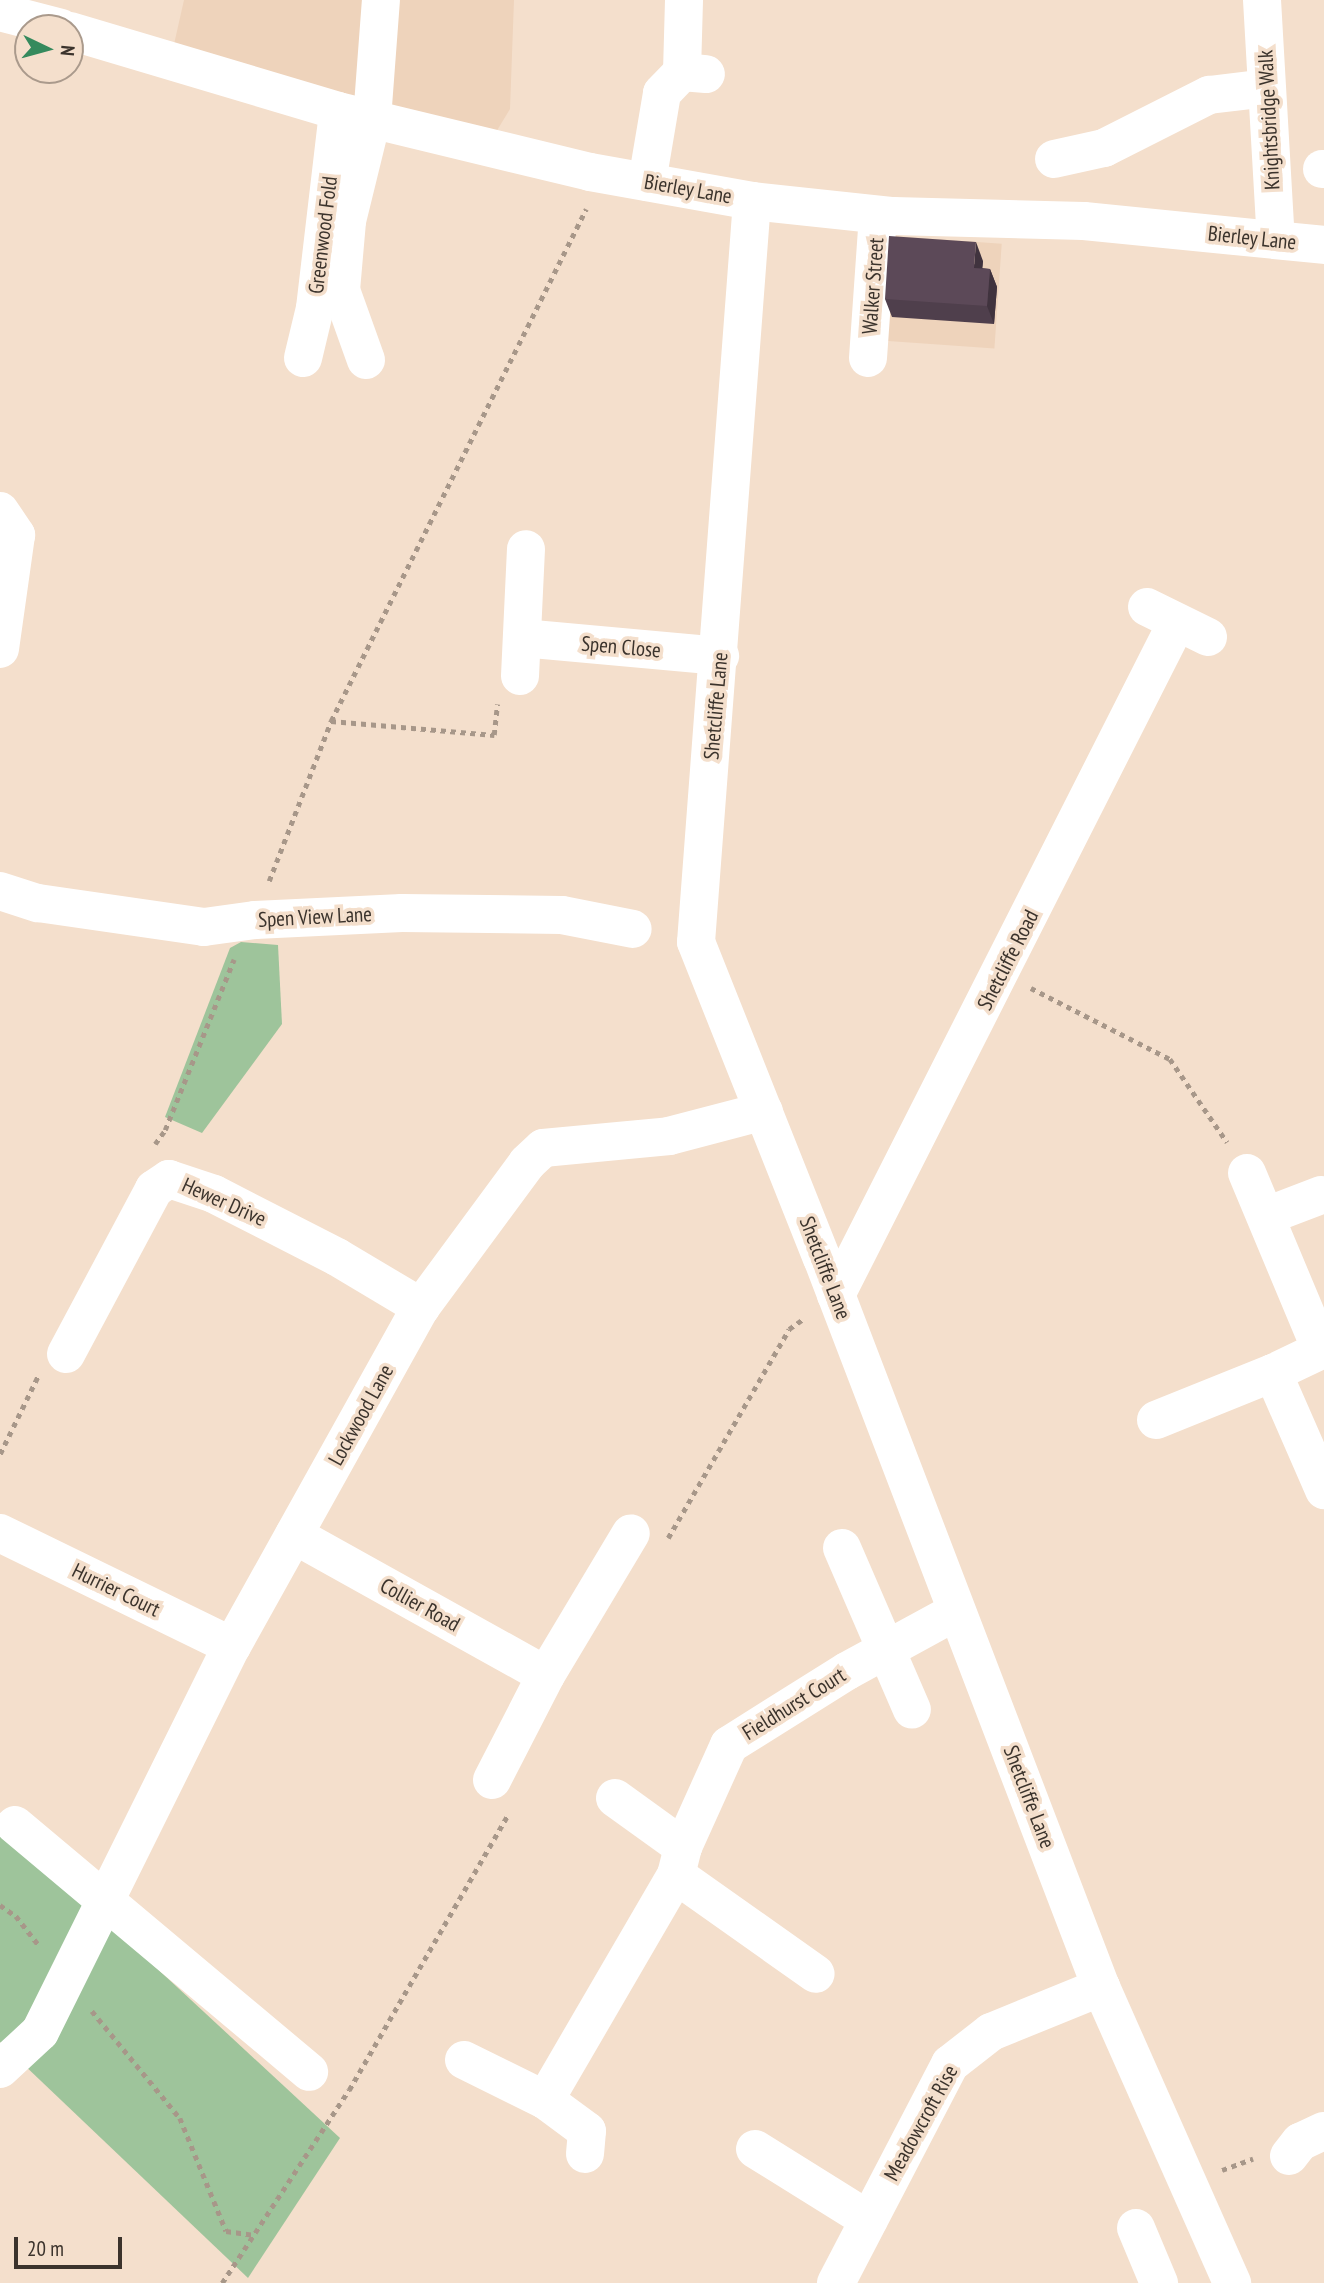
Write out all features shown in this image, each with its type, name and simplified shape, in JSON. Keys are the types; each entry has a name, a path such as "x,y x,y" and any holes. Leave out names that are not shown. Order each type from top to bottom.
{"street":[{"path":"366,360 341,290 355,115 381,0"},
{"path":"647,182 683,79 684,0"},
{"name":"Knightsbridge Walk","path":"1262,0 1276,240"},
{"name":"Bierley Lane","path":"84,35 355,115 604,174 752,201 878,215 1084,221 1324,245"},
{"path":"1054,159 1104,148 1209,95 1267,88"},
{"name":"Greenwood Fold","path":"303,358 355,115"},
{"name":"Shetcliffe Lane","path":"752,201 720,656 696,942 836,1295 955,1612 1101,1987 1233,2283"},
{"name":"Walker Street","path":"868,358 878,215"},
{"path":"0,511 16,535 0,649"},
{"path":"520,676 526,549"},
{"name":"Shetcliffe Road","path":"836,1295 1002,974 1177,623"},
{"name":"Spen Close","path":"522,638 720,656"},
{"name":"Spen View Lane","path":"0,891 38,902 204,927 255,920 402,913 562,915 633,929"},
{"name":"Lockwood Lane","path":"0,2069 40,2032 232,1646 421,1307 527,1163 543,1148 669,1136 764,1111"},
{"path":"1156,1420 1273,1373 1323,1349 1247,1173"},
{"name":"Hewer Drive","path":"66,1354 154,1189 169,1179 214,1194 337,1257 421,1307"},
{"path":"1266,1216 1321,1195"},
{"path":"1273,1373 1324,1490"},
{"name":"Hurrier Court","path":"0,1533 232,1646"},
{"path":"492,1780 546,1675 631,1533"},
{"name":"Collier Road","path":"294,1535 546,1675"},
{"path":"842,1548 912,1710"},
{"name":"Fieldhurst Court","path":"545,2100 679,1861 729,1745 885,1650 955,1612"},
{"path":"615,1798 679,1861 816,1974"},
{"path":"15,1825 309,2072"},
{"name":"Meadowcroft Rise","path":"838,2282 950,2064 991,2032 1101,1987"},
{"path":"464,2060 545,2100 587,2131 586,2154"},
{"path":"755,2149 869,2220"},
{"path":"1136,2228 1159,2283"}],"path":[{"path":"255,920 331,721 604,174"},
{"path":"331,721 494,735 499,675 520,676"},
{"path":"1002,974 1170,1059 1247,1173"},
{"path":"0,1905 16,1916 180,2118 226,2231 254,2235 222,2283"},
{"path":"1188,2182 1299,2141"}],"shaded area":[{"path":"184,0 514,0 510,109 487,147 170,62"},
{"path":"892,236 1002,244 994,348 885,341"}],"green space":[{"path":"241,942 278,945 282,1024 202,1133 165,1117 230,948"},
{"path":"0,1823 340,2138 248,2278 0,2042"}],"building":[{"path":"889,236 976,242 974,268 990,269 987,306 885,299"}]}
